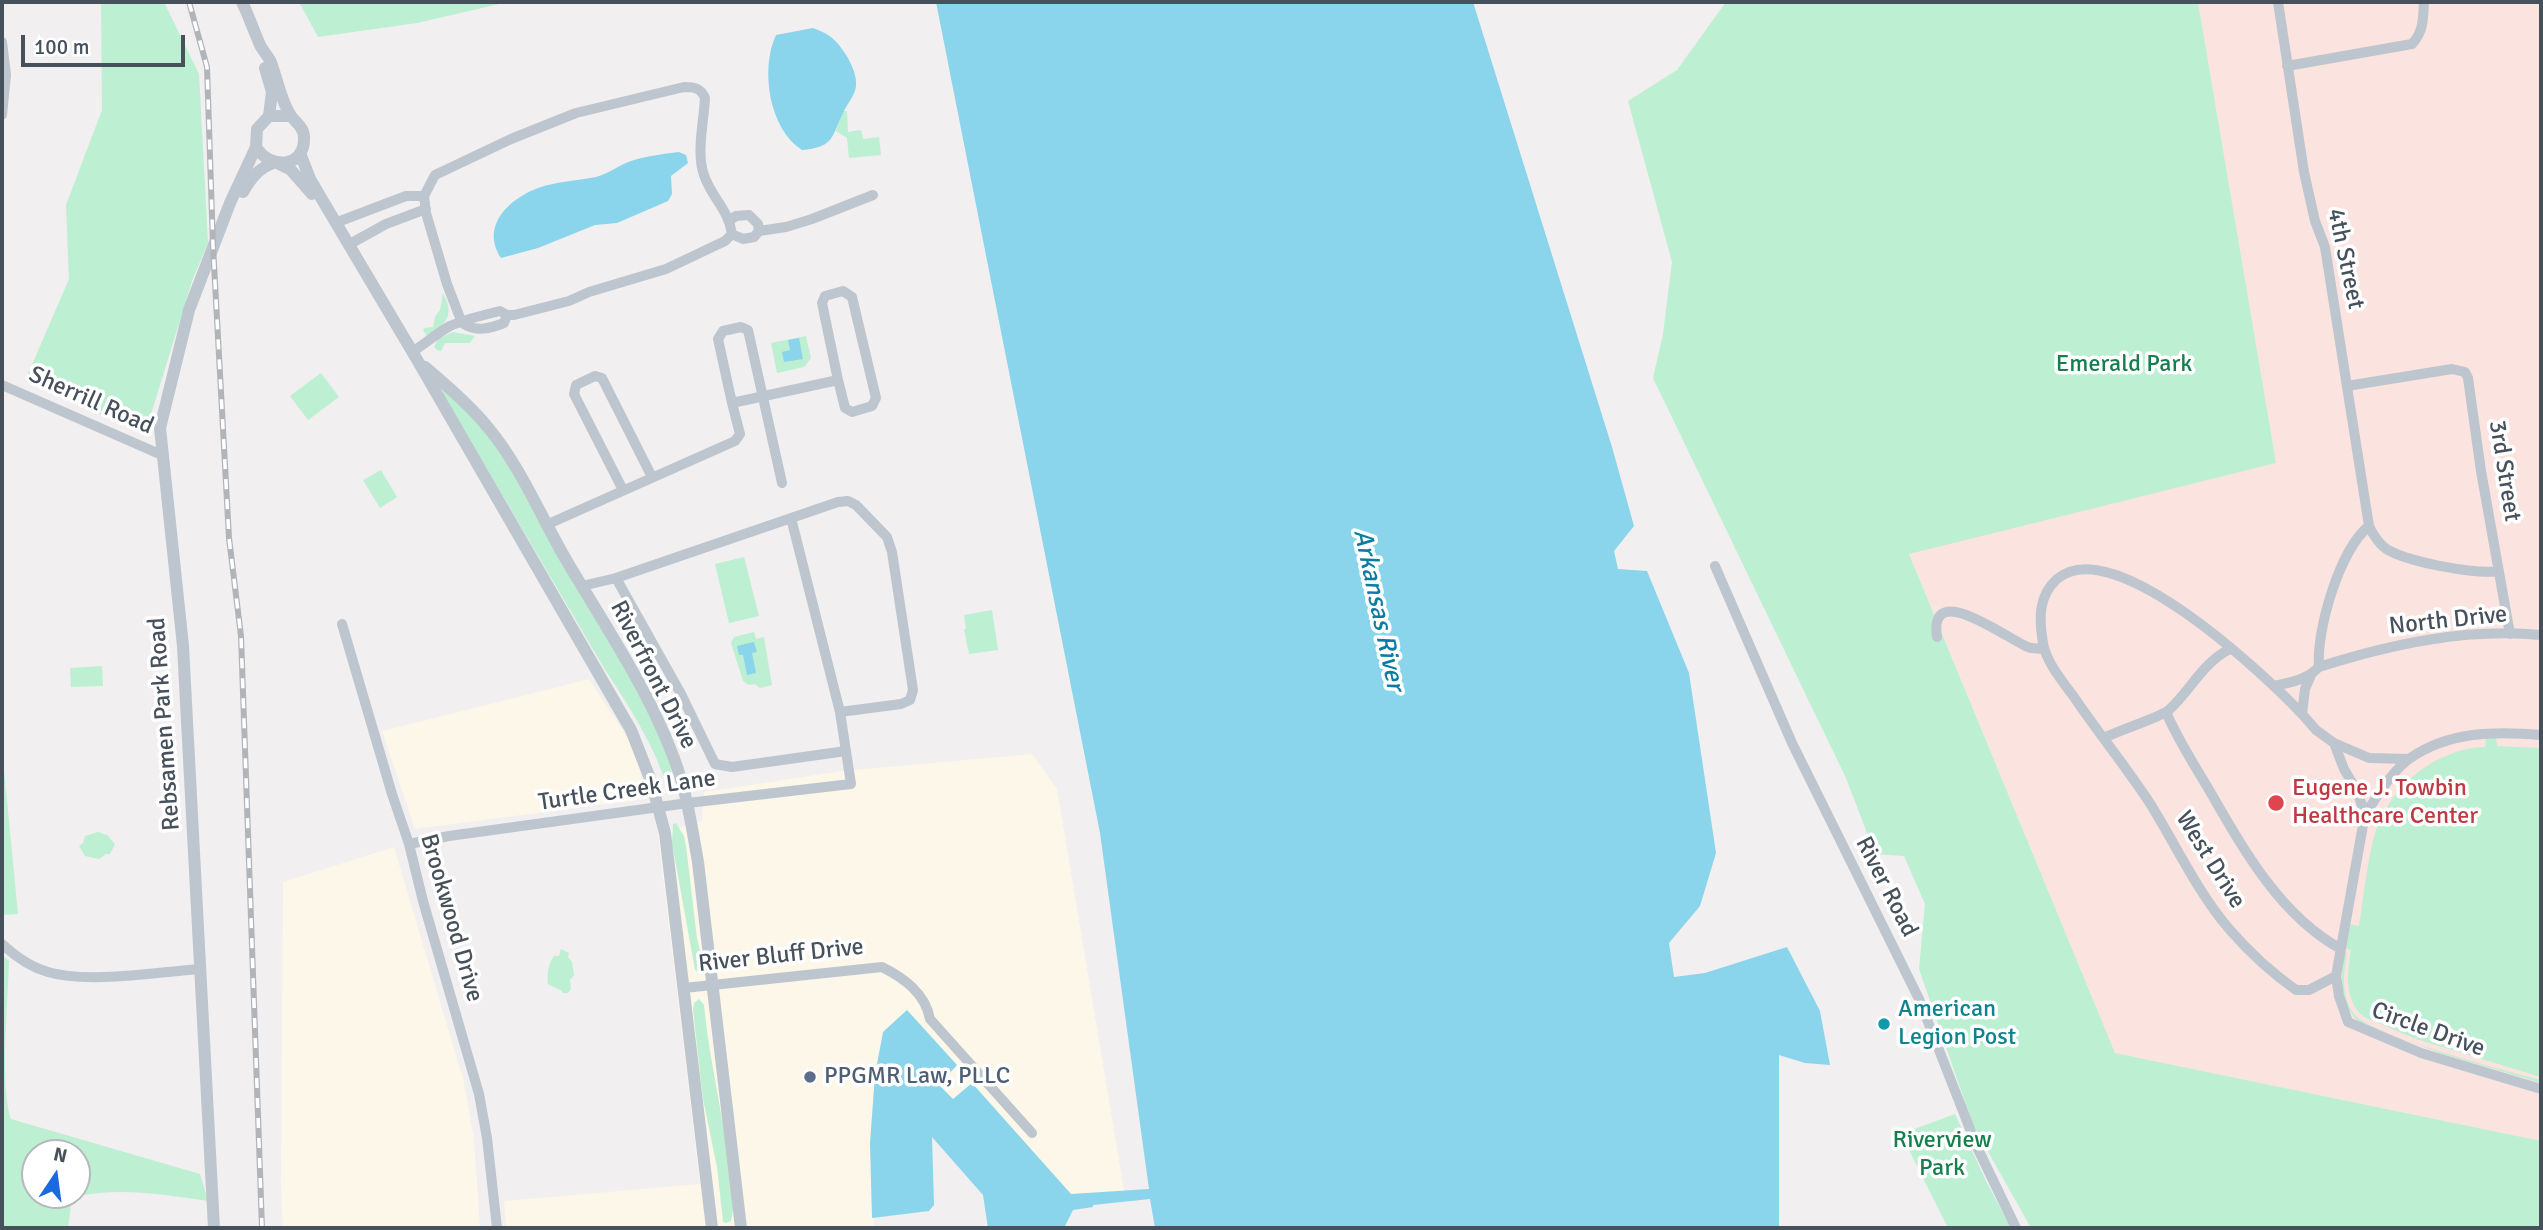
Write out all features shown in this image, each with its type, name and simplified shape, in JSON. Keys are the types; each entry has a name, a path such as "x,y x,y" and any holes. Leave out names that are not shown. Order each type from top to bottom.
{"street":[{"name":"Rebsamen Park Road","path":"214,1228 183,646 160,428 189,310 230,203 256,147 257,129 269,116 272,92 261,48 242,2"},
{"name":"4th Street","path":"2278,2 2304,172 2315,221 2325,247 2369,526"},
{"path":"2287,65 2412,44 2420,36 2423,26 2424,2"},
{"path":"2,42 6,75 2,115"},
{"name":"Rebsamen Park Road","path":"221,228 252,176 263,167 293,160 300,153 304,141 302,127 291,116 269,59 261,48"},
{"path":"695,87 703,92 705,98 701,162 704,176 730,220 732,234 725,241 666,269 589,292 569,301 508,315 504,323 473,329 462,323 447,285 424,196 435,175 576,113 659,92 695,87"},
{"path":"269,116 291,116"},
{"path":"256,147 261,156 276,163"},
{"name":"Riverfront Drive","path":"300,153 310,179 334,221 416,357 631,730 665,833 712,1228"},
{"name":"Riverfront Drive","path":"276,163 294,173 334,221"},
{"path":"732,234 743,239 754,237 759,231 812,219 873,195"},
{"path":"334,221 406,196 424,196"},
{"path":"378,207 386,224"},
{"path":"348,245 386,224 426,209"},
{"path":"730,220 736,216 749,215 758,224 759,231"},
{"path":"843,291 852,297 876,398 872,406 852,412 845,408 838,380 822,303 825,296 843,291"},
{"path":"416,357 447,328 462,323"},
{"path":"547,526 735,441 740,434 718,340 723,331 741,327 748,330 782,483"},
{"name":"Riverfront Drive","path":"416,357 489,428 510,458 646,696 665,735 688,803 698,862 741,1228"},
{"name":"3rd Street","path":"2347,386 2452,369 2462,370 2469,378 2481,471 2510,634"},
{"path":"623,490 574,394 576,385 595,376 602,378 652,477"},
{"path":"732,403 838,380"},
{"name":"Sherrill Road","path":"2,385 164,456"},
{"path":"582,586 616,578 838,502 848,501 856,505 887,537 892,552 912,690 910,700 901,704 840,712"},
{"path":"616,578 681,694 715,764 732,767 846,751 840,712 790,518"},
{"path":"2274,686 2299,681 2319,667 2320,642 2331,590 2358,536 2369,526"},
{"name":"North Drive","path":"2369,526 2390,551 2443,566 2499,571"},
{"name":"River Road","path":"1715,566 1792,743 1919,999 1977,1147 2016,1228"},
{"name":"West Drive","path":"2302,714 2230,649 2164,599 2137,583 2111,572 2082,568 2058,578 2044,597 2040,614 2044,649 2060,677 2151,806 2215,911 2258,960 2297,990 2309,990 2336,976"},
{"path":"1937,637 1938,619 1941,614 1949,612 1983,620 2026,647 2044,649"},
{"name":"Brookwood Drive","path":"342,624 409,844 479,1094 497,1228"},
{"name":"North Drive","path":"2319,667 2422,640 2510,634 2541,635"},
{"path":"2104,738 2166,712 2210,664 2230,649"},
{"path":"2311,675 2305,689 2302,714 2316,730 2334,743 2369,758 2409,759"},
{"path":"2166,712 2250,859 2285,902 2324,938 2341,949"},
{"path":"2365,814 2391,778 2409,759 2450,738 2514,732 2541,735"},
{"path":"2334,743 2365,814"},
{"name":"Turtle Creek Lane","path":"409,844 688,803 850,784 846,751"},
{"name":"Circle Drive","path":"2365,814 2336,976 2348,1023 2421,1053 2541,1089"},
{"path":"2,944 29,964 70,977 201,969"},
{"name":"River Bluff Drive","path":"684,988 882,967 902,977 924,1001 930,1019 1031,1133"}],"shaded area":[{"name":"Eugene J. Towbin Healthcare Center","path":"2198,2 2541,2 2541,1141 2115,1053 1909,553 2276,463"},
{"path":"589,679 630,742 640,770 645,799 415,829 382,731"},
{"path":"1032,754 1057,789 1124,1191 1071,1195 972,1083 953,1099 939,1084 875,1075 870,1143 874,1228 506,1228 504,1201 700,1184 658,834 702,821 704,792 842,771"},
{"path":"394,847 464,1082 474,1139 480,1228 283,1228 283,882"}],"green space":[{"path":"101,2 164,2 199,74 208,243 192,281 145,434 25,381 69,279 66,205 102,110"},
{"path":"299,2 508,2 417,23 318,37"},
{"name":"Emerald Park","path":"1726,2 2198,2 2276,463 1909,554 2115,1053 2541,1141 2541,1228 2031,1228 1973,1125 1919,969 1925,904 1904,856 1875,854 1846,778 1653,378 1663,334 1672,262 1628,101 1677,70"},
{"path":"843,111 847,111 848,132 861,130 863,139 879,137 881,155 849,158 847,138 836,131"},
{"path":"443,293 447,301 447,318 427,336 423,330 433,327"},
{"path":"453,332 475,336 470,343 445,343 441,351 434,347 438,339"},
{"path":"806,336 811,358 804,367 777,373 771,343"},
{"path":"321,373 339,397 308,420 290,396"},
{"path":"440,389 454,399 491,439 600,622 643,698 670,764 673,786 669,786 636,719"},
{"path":"381,470 397,497 380,508 363,480"},
{"path":"744,557 759,616 729,623 715,564"},
{"path":"992,610 998,650 969,654 964,615"},
{"path":"754,632 756,639 764,637 772,685 760,688 743,681 731,643 734,637"},
{"path":"102,666 103,686 71,687 70,668"},
{"path":"2496,737 2497,746 2541,748 2541,1077 2416,1039 2364,1017 2353,1003 2348,986 2351,950 2345,948 2349,924 2359,926 2370,853 2383,814 2393,798 2418,772 2450,754 2485,747 2486,738"},
{"path":"2,750 18,914 2,915"},
{"path":"676,823 684,836 686,846 697,938 704,968 701,973 695,970 672,843 673,824"},
{"path":"98,832 107,835 115,844 110,854 99,859 85,856 79,846 85,836"},
{"path":"561,949 569,953 568,957 572,962 574,975 570,980 571,989 568,993 562,993 548,984 550,962 554,956 559,956"},
{"path":"2344,952 2347,953 2344,985 2347,1001 2355,1015 2366,1023 2412,1042 2541,1080 2541,1083 2443,1054 2360,1023 2348,1008 2345,999 2342,971"},
{"path":"2,955 9,961 5,1065 11,1119 80,1139 21,1139 21,1209 70,1209 68,1228 2,1228"},
{"path":"699,999 704,1005 732,1187 731,1221 726,1223 723,1222 717,1167 703,1099 693,1010 694,1003"},
{"name":"Riverview Park","path":"1955,1114 2011,1228 1948,1228 1901,1134"},
{"path":"91,1142 200,1174 208,1201 140,1193 91,1194"}],"water":[{"name":"Arkansas River","path":"936,2 1473,2 1612,447 1634,526 1614,551 1618,569 1647,571 1689,673 1716,853 1700,906 1669,943 1674,977 1705,973 1787,947 1820,1011 1830,1065 1805,1063 1779,1055 1779,1228 1155,1228 1150,1199 1093,1205 1073,1210 1064,1228 988,1228 983,1195 932,1137 934,1205 929,1211 872,1218 870,1143 875,1075 883,1032 907,1010 957,1065 939,1085 953,1099 972,1083 1071,1194 1149,1189 1100,833"},
{"path":"813,28 828,35 843,50 854,72 856,86 829,141 819,147 802,150 782,128 775,113 768,81 769,64 776,35"},
{"path":"679,152 686,155 688,163 671,176 672,194 668,201 617,223 595,225 538,248 501,258 495,245 497,221 513,202 524,195 548,185 600,176 637,159"},
{"path":"799,338 803,359 784,362 782,352 790,350 788,340"},
{"path":"754,642 757,652 752,653 756,673 747,675 743,655 739,655 737,646"}],"railway":[{"path":"189,2 207,67 213,246 229,538 241,636 262,1228"}],"place":[{"name":"Eugene J. Towbin Healthcare Center","path":"2276,803"},
{"name":"American Legion Post","path":"1884,1024"},
{"name":"PPGMR Law, PLLC","path":"810,1077"}]}
